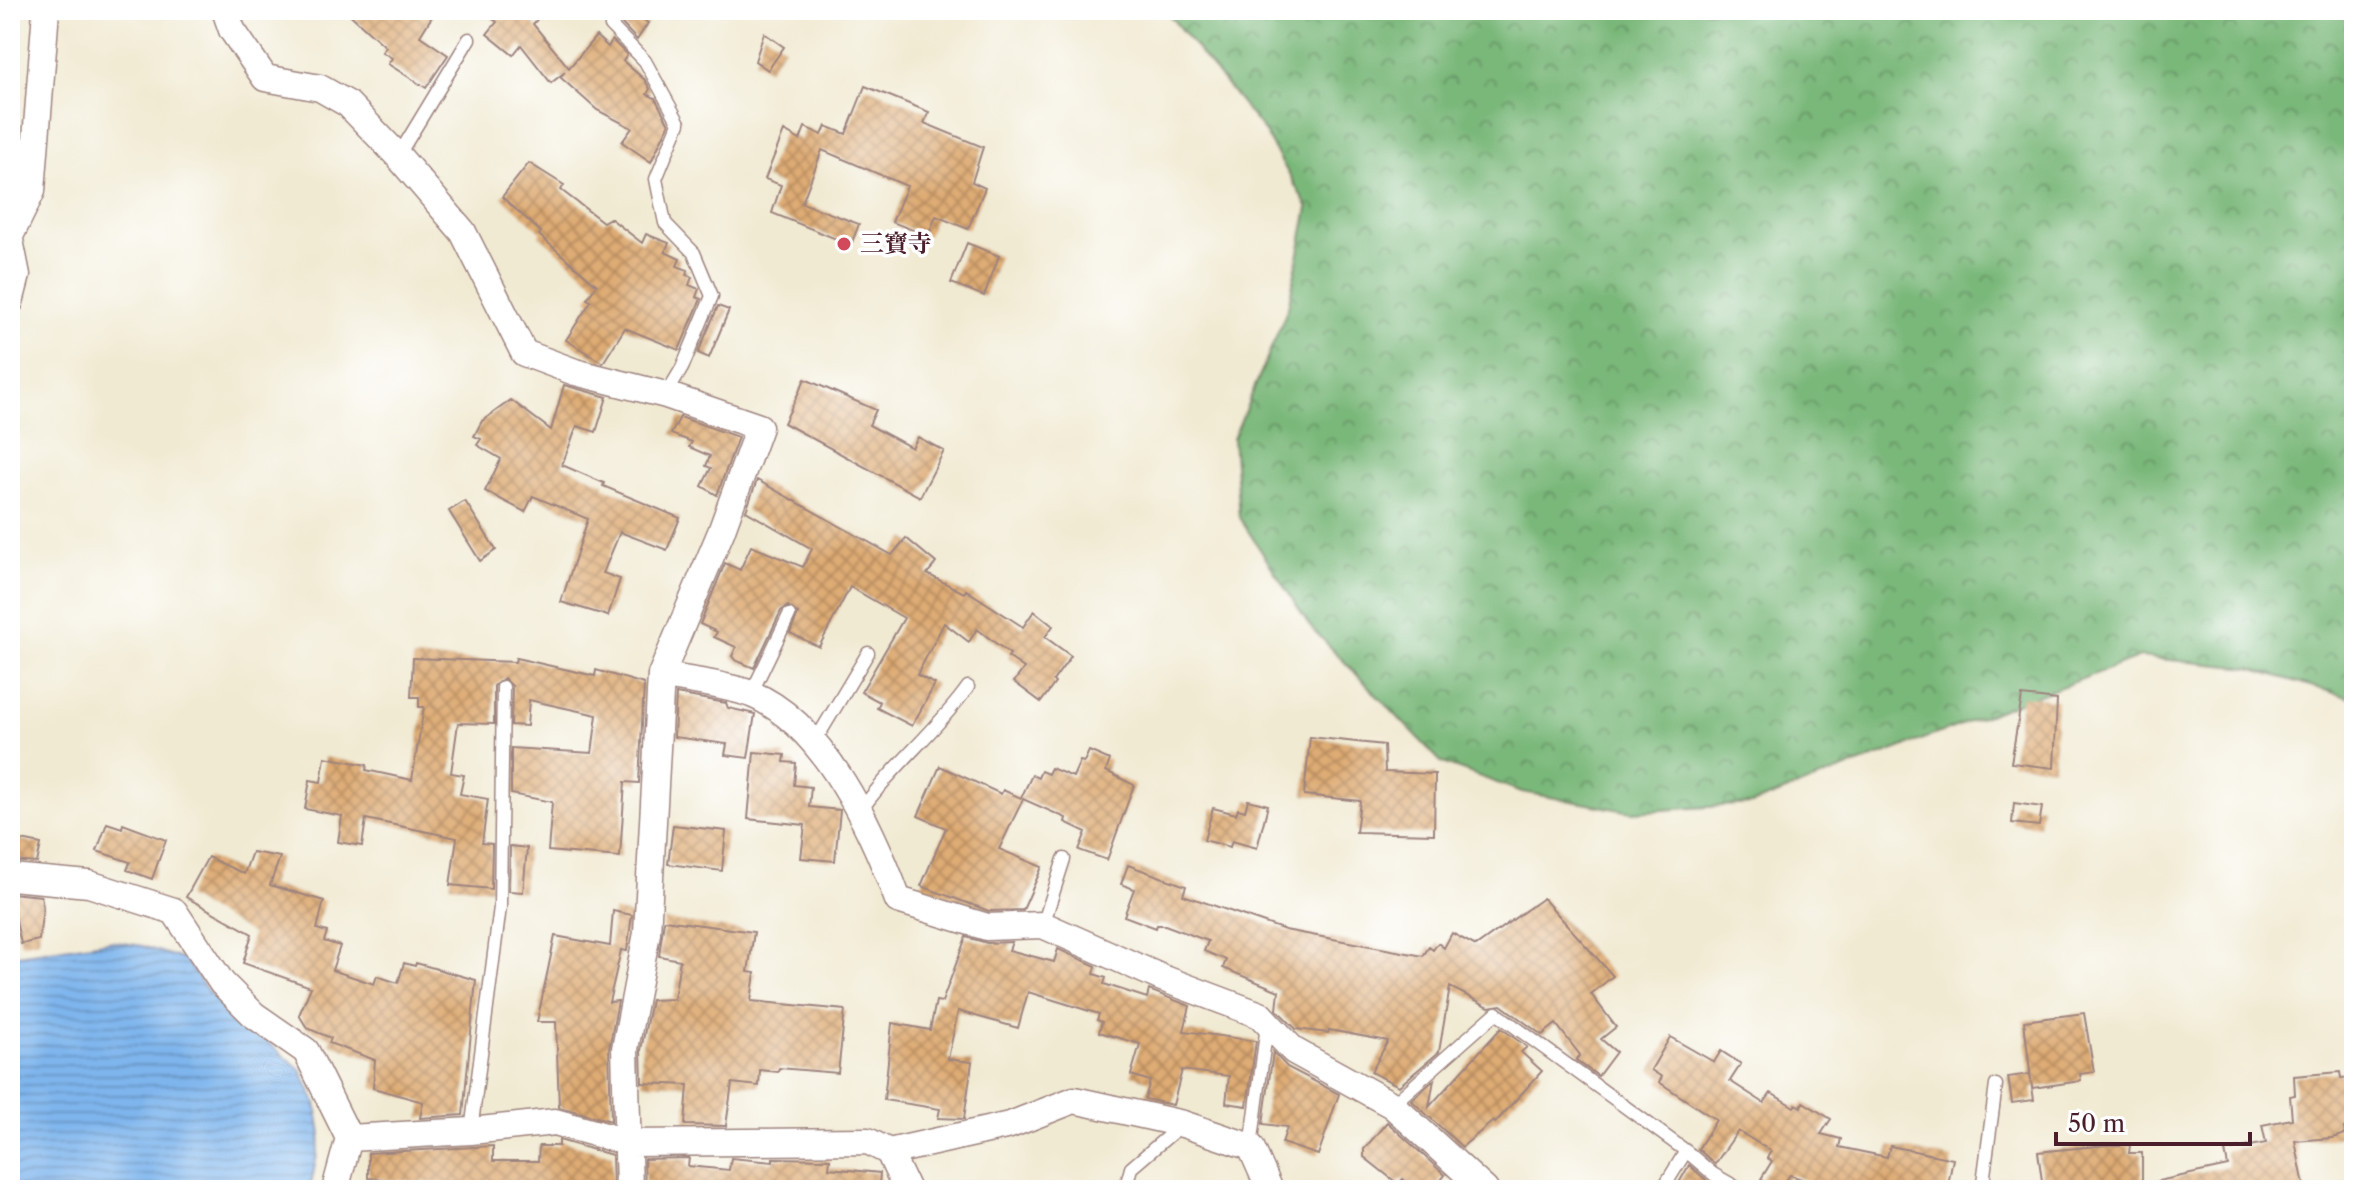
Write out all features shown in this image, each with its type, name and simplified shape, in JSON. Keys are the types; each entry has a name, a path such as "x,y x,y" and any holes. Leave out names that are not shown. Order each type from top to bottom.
{"street":[{"path":"10,302 17,275 10,238 32,191 46,10"},
{"path":"225,10 232,30 265,78 320,88 348,104 398,156 463,232 524,353 575,372 666,395 759,427 721,532 661,675 647,933 625,1049 629,1190"},
{"path":"661,675 751,694 799,724 859,813 882,854 898,900 987,927 1043,925 1162,978 1260,1015 1294,1051 1392,1105 1485,1190"},
{"path":"10,877 89,884 174,911 222,983 254,1015 306,1051 349,1138 335,1190"},
{"path":"889,1152 1010,1125 1074,1100 1183,1124 1251,1147 1270,1190"},
{"path":"349,1138 471,1131 555,1122 630,1143 868,1141 889,1152 907,1190"}],"lane":[{"path":"618,10 611,26 645,61 679,123 656,179 665,223 694,253 712,296 682,368 666,395"},
{"path":"398,156 469,39"},
{"path":"751,694 789,615"},
{"path":"814,743 868,653"},
{"path":"471,1131 500,907 503,687"},
{"path":"859,813 883,778 946,717 968,687"},
{"path":"1043,925 1064,859"},
{"path":"1392,1105 1496,1013 1713,1174 1741,1190"},
{"path":"1251,1147 1267,1025"},
{"path":"1982,1190 1996,1085"},
{"path":"1125,1190 1131,1168 1183,1124"},
{"path":"1662,1190 1686,1151"}],"green space":[{"path":"1165,10 2354,10 2354,699 2250,668 2140,657 1752,804 1632,812 1522,792 1442,763 1310,626 1239,517 1233,439 1288,308 1308,208 1264,131"}],"water":[{"path":"110,941 142,946 185,960 210,994 301,1070 316,1103 321,1134 310,1190 10,1190 10,956"}],"building":[{"path":"345,10 436,10 420,36 448,55 426,88 388,64 392,58 382,52 386,47"},
{"path":"481,10 545,10 533,24 569,68 596,36 608,47 612,40 627,55 623,61 645,80 650,89 647,94 655,98 669,124 651,162 622,142 632,128 597,110 560,77 565,72 551,83 521,45 513,55 487,34 497,22"},
{"path":"630,11 648,23 637,40 622,24"},
{"path":"764,33 784,47 768,70 755,61"},
{"path":"865,86 929,112 924,123 983,147 972,182 985,188 968,229 936,216 928,236 892,222 907,186 822,150 802,203 859,224 851,245 772,213 781,185 765,179 784,131 800,140 805,127 822,135 826,126 846,134"},
{"path":"529,163 564,185 561,190 603,222 610,218 642,243 646,234 669,243 665,252 680,259 677,266 688,270 686,275 692,277 689,285 699,289 696,297 701,299 679,350 625,328 603,363 566,340 591,301 587,299 597,285 539,235 541,232 502,197"},
{"path":"967,243 999,256 984,296 951,283"},
{"path":"718,306 729,310 709,358 698,353"},
{"path":"805,379 876,410 869,425 912,448 918,437 944,451 920,497 784,423"},
{"path":"564,385 607,397 596,432 577,426 562,465 680,518 667,550 620,532 603,573 620,579 608,616 561,602 588,519 533,496 525,512 485,491 501,459 477,445 481,439 474,436 482,421 511,400 551,430"},
{"path":"680,417 738,437 717,495 702,486 711,468 706,466 710,456 689,447 692,442 671,434"},
{"path":"757,480 892,555 906,538 936,563 927,574 964,593 966,590 1023,627 1034,611 1053,626 1045,637 1071,656 1053,681 1055,683 1041,702 1014,682 1024,668 1008,657 1010,654 977,629 969,642 944,623 917,675 935,684 912,726 877,708 880,702 861,692 904,618 850,587 819,647 790,633 798,614 788,606 781,611 754,668 735,660 732,656 736,647 714,637 717,632 700,624 725,563 740,570 751,546 803,567 812,549 746,511"},
{"path":"465,501 496,550 480,561 449,511"},
{"path":"413,658 515,662 516,658 595,676 596,670 644,684 639,783 625,782 620,857 548,851 552,802 511,794 511,748 592,753 597,715 529,700 527,726 511,725 512,686 504,678 494,686 494,724 458,723 451,773 464,775 460,794 488,799 482,843 492,844 491,889 450,885 457,838 366,819 362,846 338,842 342,816 305,809 310,780 321,782 325,757 367,765 366,770 412,780 424,707 419,707 419,697 411,697"},
{"path":"676,694 726,703 728,708 755,714 748,758 725,755 727,744 674,737"},
{"path":"2022,696 2057,700 2054,768 2011,763"},
{"path":"1310,737 1384,745 1385,772 1435,774 1434,834 1356,832 1360,801 1304,795"},
{"path":"1089,751 1110,760 1106,771 1134,785 1107,860 1079,850 1086,832 1065,822 1066,818 1023,799 999,849 1042,867 1023,910 989,911 921,886 946,828 918,816 940,766 1001,794 1003,790 1021,798 1032,775 1038,778 1041,771 1048,774 1051,768 1073,777 1080,761 1084,762"},
{"path":"754,752 785,755 784,762 796,763 794,785 811,787 809,807 840,810 835,861 801,858 805,825 748,819"},
{"path":"1248,800 1268,805 1257,848 1232,841 1230,847 1204,840 1213,808 1236,814 1238,809 1245,811"},
{"path":"2014,803 2042,807 2039,826 2012,823"},
{"path":"107,823 122,828 123,824 166,840 152,879 127,870 130,862 97,851"},
{"path":"673,825 726,831 722,871 668,864"},
{"path":"17,839 41,844 37,863 12,861"},
{"path":"510,846 527,848 523,892 509,891"},
{"path":"252,852 280,857 270,885 324,901 317,929 327,932 324,941 340,946 332,970 374,984 377,976 398,983 404,963 415,966 416,963 476,980 463,1115 420,1118 423,1102 373,1088 375,1060 329,1043 331,1038 307,1028 299,1015 311,987 243,963 252,934 186,897 208,857 244,874"},
{"path":"1128,865 1186,886 1183,895 1285,930 1423,956 1429,947 1433,950 1438,943 1444,948 1452,933 1476,946 1543,898 1613,976 1591,994 1616,1027 1601,1039 1616,1052 1598,1076 1576,1060 1580,1055 1556,1024 1542,1035 1501,1005 1489,1007 1450,987 1439,1052 1399,1086 1371,1072 1388,1041 1329,1030 1328,1033 1296,1029 1277,1010 1279,991 1223,968 1226,960 1204,951 1208,941 1165,925 1157,925 1156,928 1124,916 1134,889 1121,884"},
{"path":"10,893 41,896 43,907 39,940 21,944"},
{"path":"613,911 632,915 627,951 621,950 609,1002 618,1001 609,1049 611,1121 559,1107 556,1022 537,1022 555,936 610,946"},
{"path":"664,920 754,932 748,972 755,973 751,1001 845,1010 838,1073 779,1068 778,1072 760,1070 759,1086 732,1083 726,1126 685,1125 688,1085 642,1083 641,1050 651,1000 674,999 680,960 659,956"},
{"path":"966,937 987,943 1012,942 1009,950 1054,962 1058,949 1096,966 1094,974 1106,978 1104,984 1147,998 1149,990 1190,1006 1184,1031 1256,1041 1247,1106 1226,1103 1229,1076 1182,1070 1173,1105 1145,1099 1150,1081 1131,1075 1140,1044 1099,1032 1102,1022 1097,1020 1099,1014 1028,992 1018,1028 958,1011 948,1059 972,1062 964,1119 938,1118 940,1109 884,1100 892,1023 930,1030 936,1001 942,1002"},
{"path":"2084,1013 2094,1072 2080,1074 2081,1081 2032,1088 2024,1021"},
{"path":"1501,1028 1527,1047 1521,1052 1542,1071 1495,1123 1493,1121 1462,1147 1411,1100 1434,1080 1429,1107"},
{"path":"1670,1037 1714,1062 1721,1051 1741,1064 1730,1081 1764,1103 1771,1093 1794,1107 1796,1104 1801,1107 1803,1102 1831,1119 1821,1134 1841,1139 1839,1147 1887,1157 1890,1146 1953,1159 1947,1190 1833,1190 1790,1175 1779,1190 1761,1179 1772,1161 1767,1158 1771,1151 1738,1131 1715,1164 1698,1149 1716,1120 1659,1082 1662,1077 1651,1070"},
{"path":"1273,1052 1287,1067 1339,1094 1318,1155 1282,1143 1287,1127 1263,1124"},
{"path":"2340,1072 2341,1078 2354,1077 2354,1127 2344,1128 2345,1134 2332,1138 2295,1141 2305,1190 2159,1190 2158,1181 2228,1166 2225,1151 2266,1143 2262,1125 2292,1119 2290,1096 2295,1095 2294,1076"},
{"path":"2030,1074 2034,1100 2012,1103 2008,1077"},
{"path":"1387,1122 1445,1175 1433,1190 1415,1190 1403,1179 1398,1184 1364,1157 1364,1149"},
{"path":"559,1140 612,1155 613,1187 452,1185 368,1178 368,1153 493,1146 493,1161 538,1161 539,1146 559,1146"},
{"path":"2130,1145 2129,1153 2142,1153 2142,1190 2043,1188 2038,1152"},
{"path":"689,1158 688,1166 729,1170 731,1158 773,1162 773,1158 830,1159 829,1168 880,1173 879,1185 790,1190 645,1188 644,1159"},
{"path":"1689,1165 1706,1180 1700,1190 1675,1190"}],"place":[{"name":"三寶寺","path":"844,244"}]}
